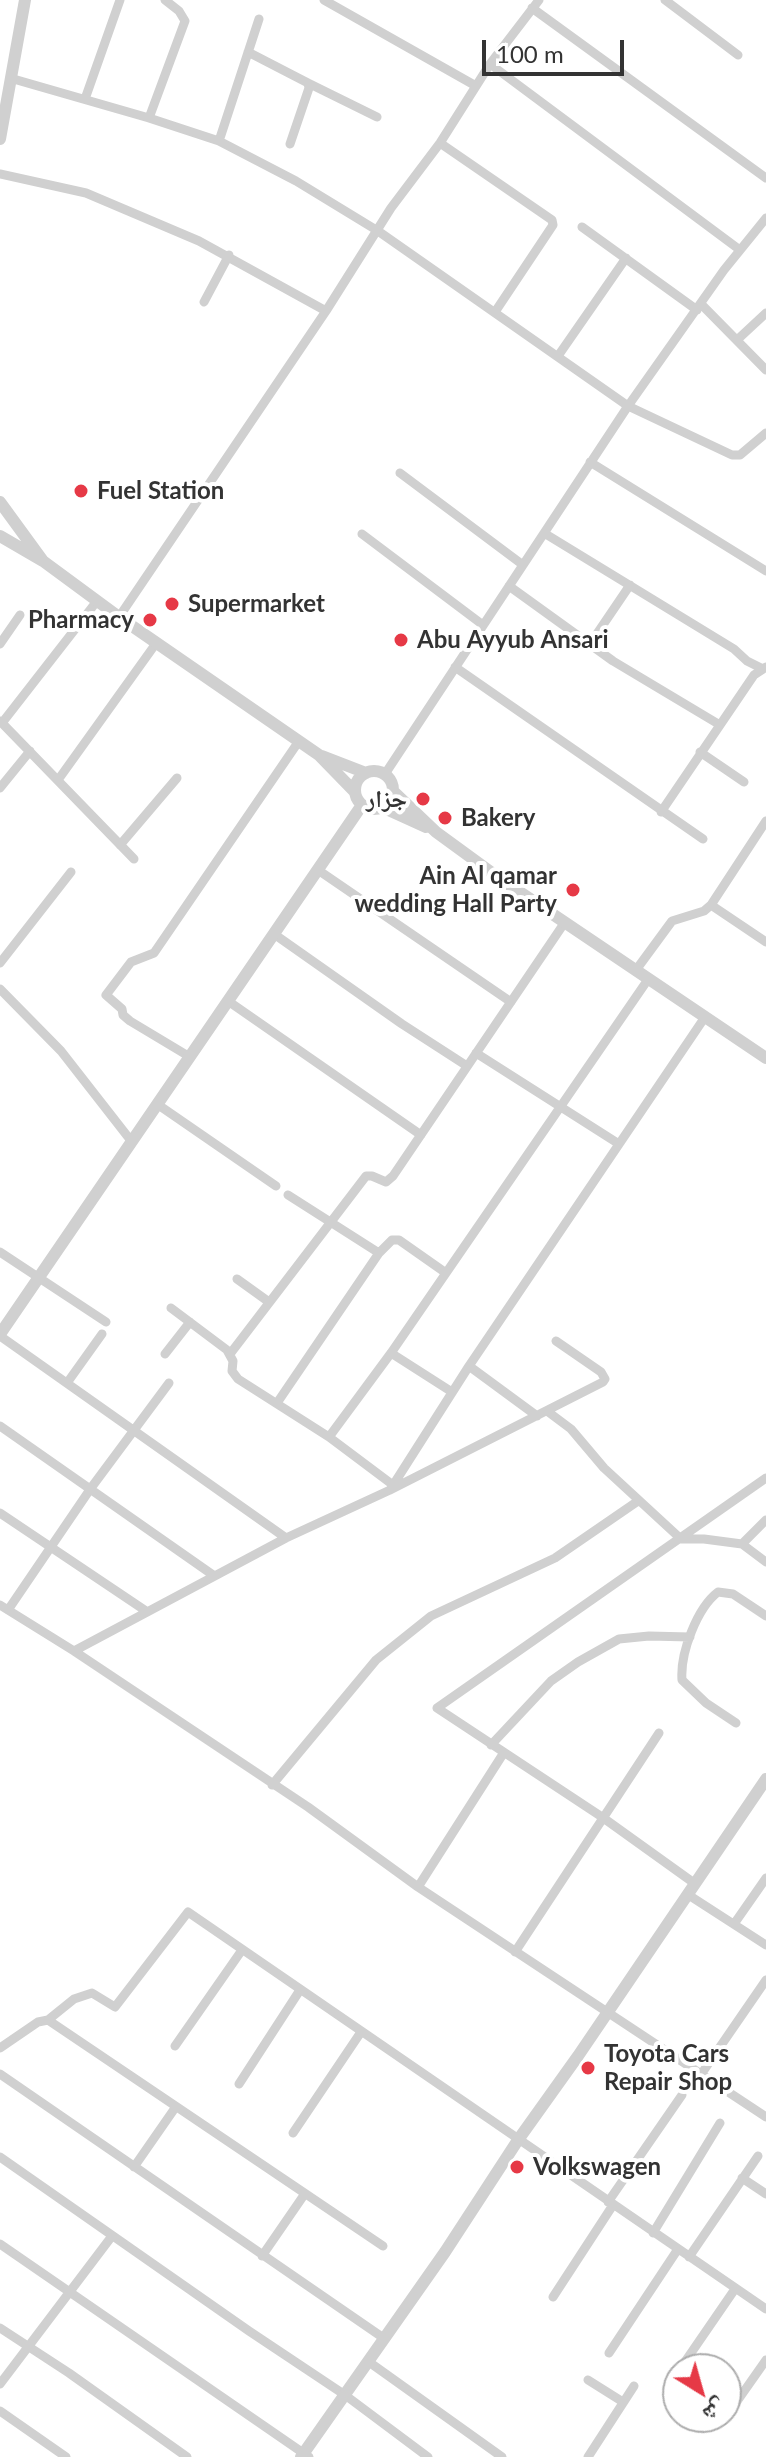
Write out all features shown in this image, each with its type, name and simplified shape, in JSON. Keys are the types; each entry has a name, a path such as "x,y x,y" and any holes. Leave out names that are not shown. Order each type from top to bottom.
{"street":[{"path":"0,139 25,0"},
{"path":"85,99 120,0"},
{"path":"149,118 185,21 179,11 165,0"},
{"path":"324,0 476,86"},
{"path":"665,0 738,55"},
{"path":"119,617 326,311 391,208 440,143 490,64 535,4 766,178"},
{"path":"219,141 259,19"},
{"path":"248,52 377,117"},
{"path":"490,64 740,250"},
{"path":"10,78 219,141 296,181 378,231 628,406 732,455 740,455 766,433"},
{"path":"290,144 308,83"},
{"path":"440,143 552,220 553,225 495,312"},
{"path":"0,174 86,193 229,255 326,311"},
{"path":"385,774 628,406 766,218"},
{"path":"582,227 699,307 766,370"},
{"path":"204,302 229,255"},
{"path":"558,356 626,258"},
{"path":"737,340 766,313"},
{"path":"590,462 766,571"},
{"path":"400,473 523,565"},
{"path":"0,502 43,561"},
{"path":"544,533 734,649 747,661 764,668"},
{"path":"362,534 483,625"},
{"path":"0,536 43,561 319,755 355,792 362,805 376,809 382,807 388,803 393,791 385,774 373,771 357,780 355,792"},
{"path":"590,644 630,585"},
{"path":"509,586 613,661 720,725"},
{"path":"97,601 1,722 134,859"},
{"path":"0,644 20,615"},
{"path":"58,780 157,642"},
{"path":"455,667 703,839"},
{"path":"661,812 754,675 764,668"},
{"path":"190,1057 130,1021 106,995 131,962 154,953 299,741"},
{"path":"0,788 30,751"},
{"path":"700,752 744,782"},
{"path":"319,755 366,773"},
{"path":"120,845 177,778"},
{"path":"393,791 436,832 499,878 766,1058"},
{"path":"286,1538 0,1335 362,805"},
{"path":"382,807 436,832"},
{"path":"636,970 672,921 704,911 711,905 766,821"},
{"path":"318,870 511,1002"},
{"path":"0,963 71,872"},
{"path":"711,905 766,942"},
{"path":"230,1354 366,1176 386,1182 391,1179 565,922"},
{"path":"274,934 467,1066"},
{"path":"329,1437 391,1353 649,978"},
{"path":"0,989 61,1051 132,1142"},
{"path":"228,1001 421,1135"},
{"path":"392,1487 469,1366 705,1017"},
{"path":"476,1053 619,1144"},
{"path":"157,1104 276,1186"},
{"path":"288,1195 379,1253"},
{"path":"277,1403 379,1253 395,1238 446,1273"},
{"path":"0,1252 106,1322"},
{"path":"237,1279 269,1302"},
{"path":"171,1308 230,1354 234,1375 329,1437 392,1487"},
{"path":"165,1354 190,1322"},
{"path":"67,1383 102,1334"},
{"path":"74,1651 213,1575 599,1385 605,1379 596,1368 556,1341"},
{"path":"391,1353 452,1392"},
{"path":"469,1366 537,1416"},
{"path":"169,1383 132,1429 4,1607 308,1807 418,1887 515,1952 765,2113"},
{"path":"547,1411 571,1429 604,1468 681,1539 742,1544 766,1562"},
{"path":"0,1426 213,1575"},
{"path":"766,1478 437,1708 602,1817 734,1924 766,1945"},
{"path":"272,1785 376,1660 431,1616 555,1558 638,1501"},
{"path":"0,1513 146,1611"},
{"path":"742,1544 766,1520"},
{"path":"736,1723 706,1703 682,1680 681,1664 707,1601 718,1592 733,1594 766,1616"},
{"path":"491,1745 551,1681 619,1639 690,1637"},
{"path":"515,1952 659,1733"},
{"path":"418,1887 503,1754"},
{"path":"0,2244 305,2456 766,1779"},
{"path":"734,1924 766,1878"},
{"path":"0,2048 38,2022 48,2020 74,1999 92,1993 115,2007 188,1912 766,2309"},
{"path":"175,2046 242,1950"},
{"path":"702,2073 766,1980"},
{"path":"239,2084 300,1990"},
{"path":"48,2020 383,2246"},
{"path":"293,2133 361,2032"},
{"path":"0,2074 385,2339"},
{"path":"553,2297 682,2095"},
{"path":"134,2167 175,2108"},
{"path":"653,2233 720,2123"},
{"path":"689,2257 758,2156"},
{"path":"0,2157 345,2395 428,2457"},
{"path":"742,2178 766,2194"},
{"path":"262,2256 304,2195"},
{"path":"0,2384 112,2236"},
{"path":"609,2353 678,2249"},
{"path":"691,2353 735,2289"},
{"path":"0,2328 187,2457"},
{"path":"742,2394 766,2360"},
{"path":"369,2362 502,2457"},
{"path":"588,2380 623,2402"},
{"path":"588,2457 634,2386"},
{"path":"0,2411 66,2457"}],"place":[{"name":"Fuel Station","path":"81,491"},
{"name":"Supermarket","path":"172,604"},
{"name":"Pharmacy","path":"150,620"},
{"name":"Abu Ayyub Ansari","path":"401,640"},
{"name":"جزار","path":"423,799"},
{"name":"Bakery","path":"445,818"},
{"name":"Ain Al qamar wedding Hall Party","path":"573,890"},
{"name":"Toyota Cars Repair Shop","path":"588,2068"},
{"name":"Volkswagen","path":"517,2167"}]}
